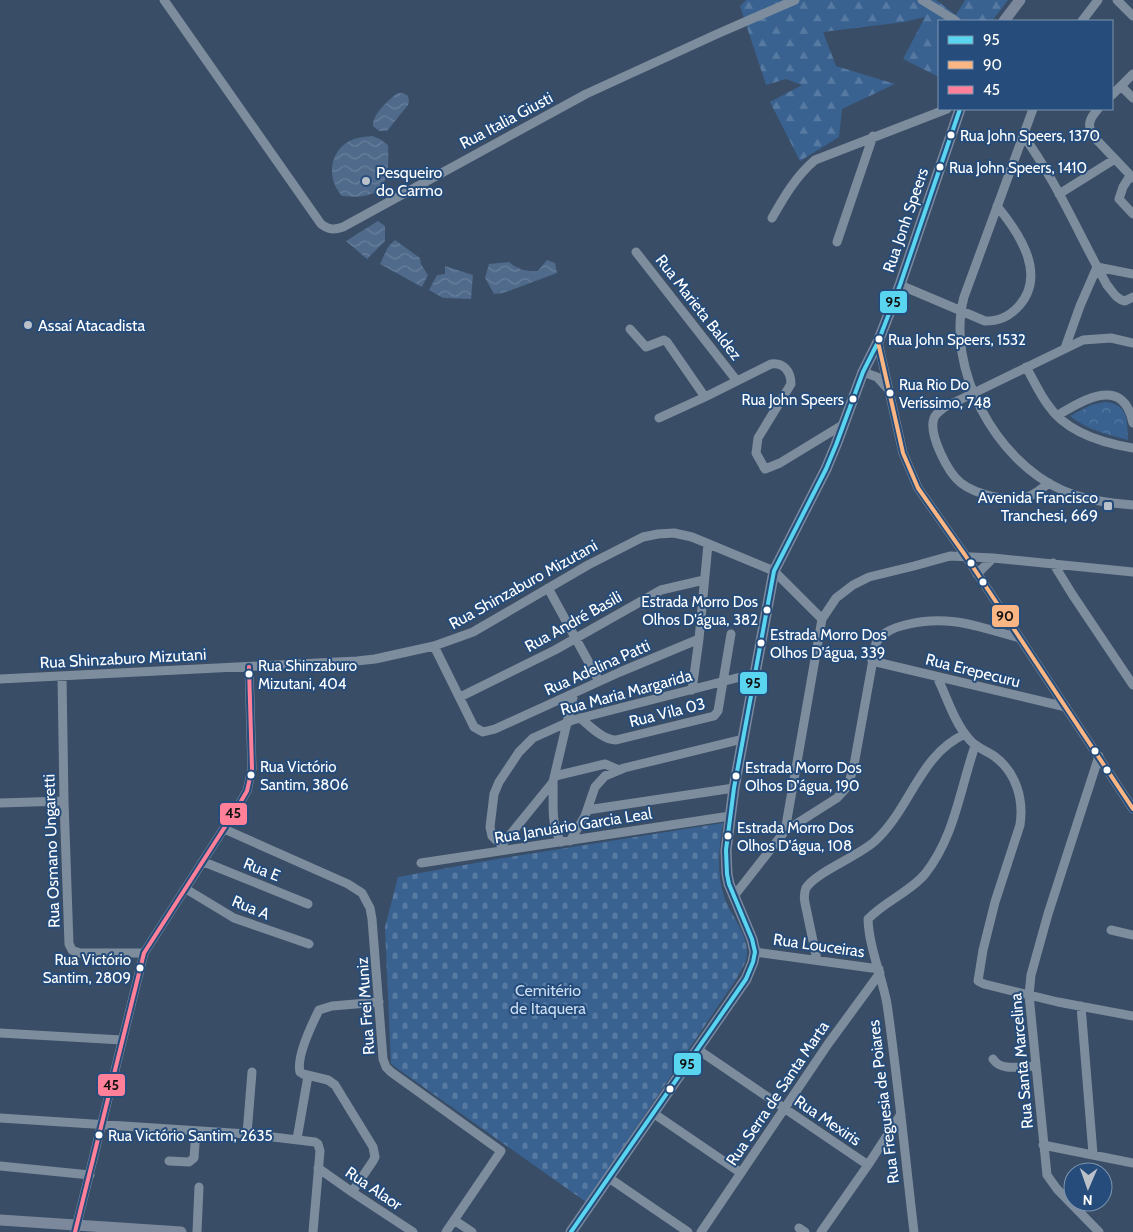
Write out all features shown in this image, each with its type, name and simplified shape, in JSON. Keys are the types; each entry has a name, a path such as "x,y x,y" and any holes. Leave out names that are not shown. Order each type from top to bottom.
{"main road":[{"path":"1005,20 1020,0"},
{"name":"Rua Jonh Speers","path":"755,952 752,939 728,879 726,864 734,788 774,571 836,445 863,372 878,342 900,285 960,110"},
{"path":"571,1232 746,979 755,952"},
{"path":"0,1220 76,1229 181,1232"}],"street":[{"name":"Rua Italia Giusti","path":"164,0 321,224 328,229 335,230 586,94 795,0"},
{"path":"922,0 954,20"},
{"path":"1083,20 1098,0"},
{"path":"1117,0 1133,16"},
{"path":"1113,94 1133,74"},
{"path":"1121,86 1133,98"},
{"path":"772,218 804,169 815,160 943,110"},
{"path":"1033,110 960,311 959,329 963,364 974,394 1001,442 1022,464 1062,490 1090,500 1133,505"},
{"path":"1097,110 1090,118 1090,130 1092,135 1132,177 1123,187 1119,199 1133,214"},
{"path":"1023,135 1059,194 1097,267 1116,297 1125,301 1133,297"},
{"path":"837,242 873,136"},
{"path":"1059,194 1115,159"},
{"path":"900,285 985,321 1003,319 1020,305 1028,290 1031,280 1031,264 1009,220 997,206"},
{"name":"Rua Marieta Baldez","path":"636,252 738,381"},
{"path":"1097,267 1133,274"},
{"path":"1065,348 1097,267"},
{"path":"630,329 646,347 664,340 667,342 705,398"},
{"path":"1049,483 1028,497 1014,499 994,497 971,490 960,483 954,476 942,456 936,440 933,425 934,418 945,407 1083,340 1099,338 1122,339 1133,343"},
{"path":"878,342 902,453 918,488 965,555 1133,809"},
{"path":"658,418 705,398 771,364 777,363 784,366 790,376 791,384 758,438 756,453 766,469 780,463 844,424"},
{"path":"1026,367 1048,406 1073,428 1088,436 1133,448"},
{"path":"863,372 877,377 888,391"},
{"path":"1058,415 1076,404 1095,396 1109,395 1122,400 1127,405 1133,423"},
{"path":"821,438 830,440 836,445"},
{"name":"Rua Shinzaburo Mizutani","path":"0,679 375,659 434,646 472,632 588,565 643,537 658,534 674,533 692,537 774,571 822,619"},
{"path":"692,690 708,544"},
{"path":"785,831 822,619 836,598 853,585 869,577 950,556 965,555 1133,572"},
{"path":"976,574 993,558"},
{"path":"1053,563 1133,685"},
{"name":"Rua André Basili","path":"460,697 576,639 661,590 704,580"},
{"path":"548,588 599,682"},
{"path":"734,896 785,831 837,798 848,786 854,765 876,642 880,636 899,627 940,620 959,621 1020,638"},
{"name":"Rua Vila 03","path":"580,718 601,734 616,740 711,717 718,710 731,634"},
{"name":"Rua Adelina Patti","path":"460,697 474,727 483,732 495,729 699,639"},
{"path":"434,646 460,697"},
{"name":"Rua Erepecuru","path":"872,662 1066,707"},
{"path":"76,1229 144,953 244,797 250,780 252,769 248,667"},
{"name":"Rua Maria Margarida","path":"499,841 490,833 492,799 499,782 519,752 533,738 580,718 756,673"},
{"name":"Rua Osmano Ungaretti","path":"62,677 64,801 70,947 79,953 144,953"},
{"path":"937,677 965,734 975,746 993,756 1012,774 1018,793 1021,814 1017,833 995,902 978,973 978,981 1029,995 1133,1016"},
{"path":"574,693 554,779 553,822 556,832 565,842 582,823 594,787 599,780 610,773 743,739"},
{"path":"817,960 805,903 804,895 806,888 818,878 875,841 893,820 931,760 945,745 965,734"},
{"name":"Rua Freguesia de Poiares","path":"914,1232 887,1005 880,971 871,942 868,919 884,905 917,882 935,859 949,834 955,818 975,746"},
{"name":"Rua Santa Marcelina","path":"1098,756 1048,914 1031,976 1029,995 1045,1165 1051,1182 1099,1232"},
{"path":"498,852 499,841 554,779 605,764 619,770"},
{"path":"587,810 734,788"},
{"path":"0,803 64,801"},
{"name":"Rua Januário Garcia Leal","path":"421,864 730,816"},
{"name":"Rua Frei Muniz","path":"224,828 348,884 362,893 370,908 372,918 383,1058 386,1066 406,1083 501,1151 454,1220"},
{"name":"Rua E","path":"204,862 308,904"},
{"name":"Rua A","path":"186,889 234,918 309,944"},
{"path":"1111,930 1133,935"},
{"name":"Rua Louceiras","path":"755,952 880,971"},
{"name":"Rua Serra de Santa Marta","path":"701,1232 880,971"},
{"path":"352,1192 373,1161 373,1147 336,1085 328,1080 308,1076 300,1072 299,1063 314,1019 320,1010 332,1006 379,1002"},
{"path":"1081,1006 1093,1154"},
{"path":"0,1033 122,1040"},
{"name":"Rua Mexiris","path":"697,1049 868,1165"},
{"path":"993,1059 1002,1066 1035,1066"},
{"path":"247,1134 252,1072"},
{"path":"298,1139 308,1076"},
{"path":"653,1113 740,1173"},
{"path":"821,1232 901,1114"},
{"path":"0,1118 247,1134 309,1140 318,1144 320,1151 313,1232"},
{"path":"169,1161 189,1162 194,1158 196,1131"},
{"path":"1043,1145 1133,1163"},
{"path":"0,1166 90,1175"},
{"name":"Rua Alaor","path":"318,1168 413,1232"},
{"path":"608,1178 688,1232"},
{"path":"197,1232 199,1187"},
{"path":"446,1232 454,1220 472,1232"}],"green space":[{"path":"746,0 936,0 956,15 965,0 1008,0 993,20 938,20 938,76 903,59 925,17 904,22 823,32 836,66 895,84 842,109 839,137 800,161 770,102 802,85 786,79 766,85 740,6"},
{"path":"1105,402 1113,403 1123,410 1127,420 1128,440 1090,428 1070,416 1091,405"},
{"name":"Cemitério de Itaquera","path":"723,823 719,850 721,887 746,943 746,960 737,978 586,1202 391,1064 385,927 398,877 497,859"}],"water":[{"path":"398,93 408,96 408,105 387,131 379,131 373,126 375,117 386,103"},
{"path":"372,136 388,145 388,170 382,187 376,192 367,195 356,197 342,196 337,190 332,176 333,162 336,155 340,148 349,141"},
{"path":"378,221 385,226 385,241 367,259 346,241"},
{"path":"395,240 420,258 421,264 428,275 422,287 380,264 388,247"},
{"path":"547,260 555,263 557,273 503,293 494,294 485,278 489,264 509,262 522,270 538,271"},
{"path":"445,266 473,275 471,299 443,298 429,290 437,275 445,274"}],"transit line":[{"name":"95","path":"571,1232 746,979 753,962 755,952 752,939 729,884 726,850 734,788 774,571 826,469 863,372 878,342 900,285 960,110"},
{"name":"90","path":"878,342 903,453 918,488 965,555 1133,809"},
{"name":"45","path":"75,1232 144,953 247,791 252,769 249,667"}],"place":[{"name":"Rua John Speers, 1370","path":"951,135"},
{"name":"Rua John Speers, 1410","path":"940,167"},
{"name":"Pesqueiro do Carmo","path":"366,181"},
{"name":"Assaí Atacadista","path":"28,325"},
{"name":"Rua John Speers, 1532","path":"879,339"},
{"name":"Rua Rio Do Veríssimo, 748","path":"890,393"},
{"name":"Rua John Speers","path":"853,399"},
{"name":"Avenida Francisco Tranchesi, 669","path":"1108,506"},
{"name":"Estrada Morro Dos Olhos D'água, 382","path":"767,610"},
{"name":"Estrada Morro Dos Olhos D'água, 339","path":"761,643"},
{"name":"Rua Shinzaburo Mizutani, 404","path":"249,674"},
{"name":"Rua Victório Santim, 3806","path":"251,775"},
{"name":"Estrada Morro Dos Olhos D'água, 190","path":"736,776"},
{"name":"Estrada Morro Dos Olhos D'água, 108","path":"728,836"},
{"name":"Rua Victório Santim, 2809","path":"140,968"},
{"name":"Rua Victório Santim, 2635","path":"99,1135"}]}
